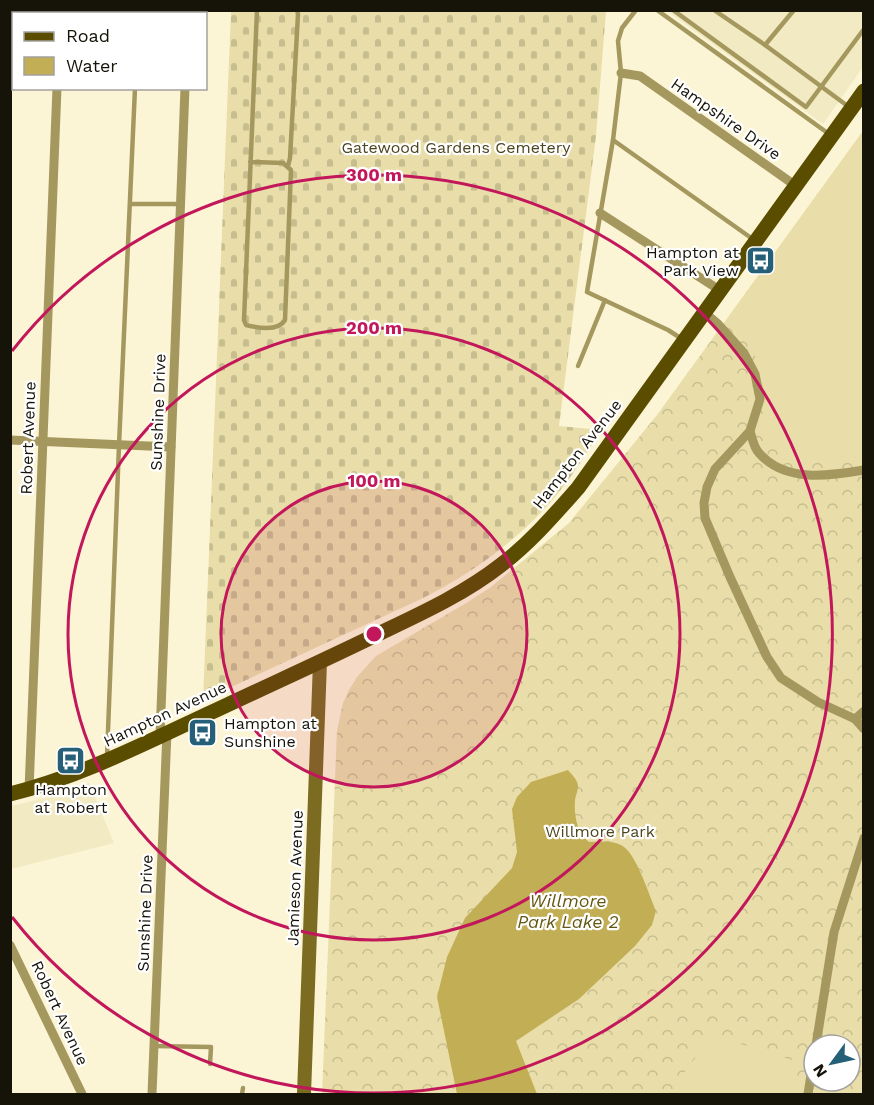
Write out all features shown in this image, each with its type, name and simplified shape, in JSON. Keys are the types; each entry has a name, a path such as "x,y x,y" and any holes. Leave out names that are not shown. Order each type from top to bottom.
{"main road":[{"name":"Hampton Avenue","path":"10,794 29,790 107,761 320,662 456,595 502,565 536,535 578,488 864,91"},
{"name":"Jamieson Avenue","path":"304,1095 320,662"}],"street":[{"name":"Hampshire Drive","path":"621,73 640,76 796,186"},
{"name":"Robert Avenue","path":"29,790 57,90"},
{"name":"Sunshine Drive","path":"152,1095 171,447 185,90"},
{"path":"600,213 721,291"},
{"path":"705,313 744,353 756,374 760,399 750,431 715,469 706,495 705,518 767,657 780,678 818,702 855,719 864,729"},
{"path":"750,431 758,452 779,468 810,476 864,470"},
{"path":"10,440 171,447"},
{"path":"855,719 864,711"},
{"path":"818,1033 834,932 864,838"},
{"name":"Robert Avenue","path":"10,945 82,1095"}],"lane":[{"path":"250,162 283,163 291,170 285,320 277,327 246,326 244,320 250,162 257,10"},
{"path":"288,166 297,10"},
{"path":"636,10 622,28 618,41 621,73 587,291 668,330 684,341"},
{"path":"657,10 831,136"},
{"path":"674,10 806,107 864,29"},
{"path":"714,10 851,109"},
{"path":"765,45 794,10"},
{"path":"107,761 135,90"},
{"path":"612,140 756,242"},
{"path":"130,204 180,204"},
{"path":"578,366 605,300"},
{"path":"154,1046 211,1047 210,1064"},
{"path":"242,1095 243,1088"}],"shaded area":[{"path":"667,11 863,11 863,67 823,124"},
{"path":"89,783 114,843 11,869 11,806 48,797"}],"green space":[{"name":"Gatewood Gardens Cemetery","path":"231,11 606,11 596,136 559,426 602,430 566,484 546,508 513,539 478,566 421,599 203,700"},
{"name":"Willmore Park","path":"863,131 863,1094 322,1094 337,731 343,703 357,677 376,656 491,587 569,523 657,415"},
{"path":"863,131 863,455 810,461 784,454 765,434 766,397 763,374 750,345 736,333 730,315"},
{"path":"712,1035 798,1062 792,1094 669,1094"}],"water":[{"name":"Willmore Park Lake 2","path":"568,770 578,784 575,812 582,834 589,842 617,843 627,849 642,875 656,911 652,925 635,946 579,999 516,1041 537,1094 457,1094 437,997 447,957 465,918 512,868 517,852 512,809 517,797 531,782"}],"place":[{"name":"Hampton at Park View","path":"760,261"},
{"name":"Hampton at Sunshine","path":"203,732"},
{"name":"Hampton at Robert","path":"71,761"}]}
